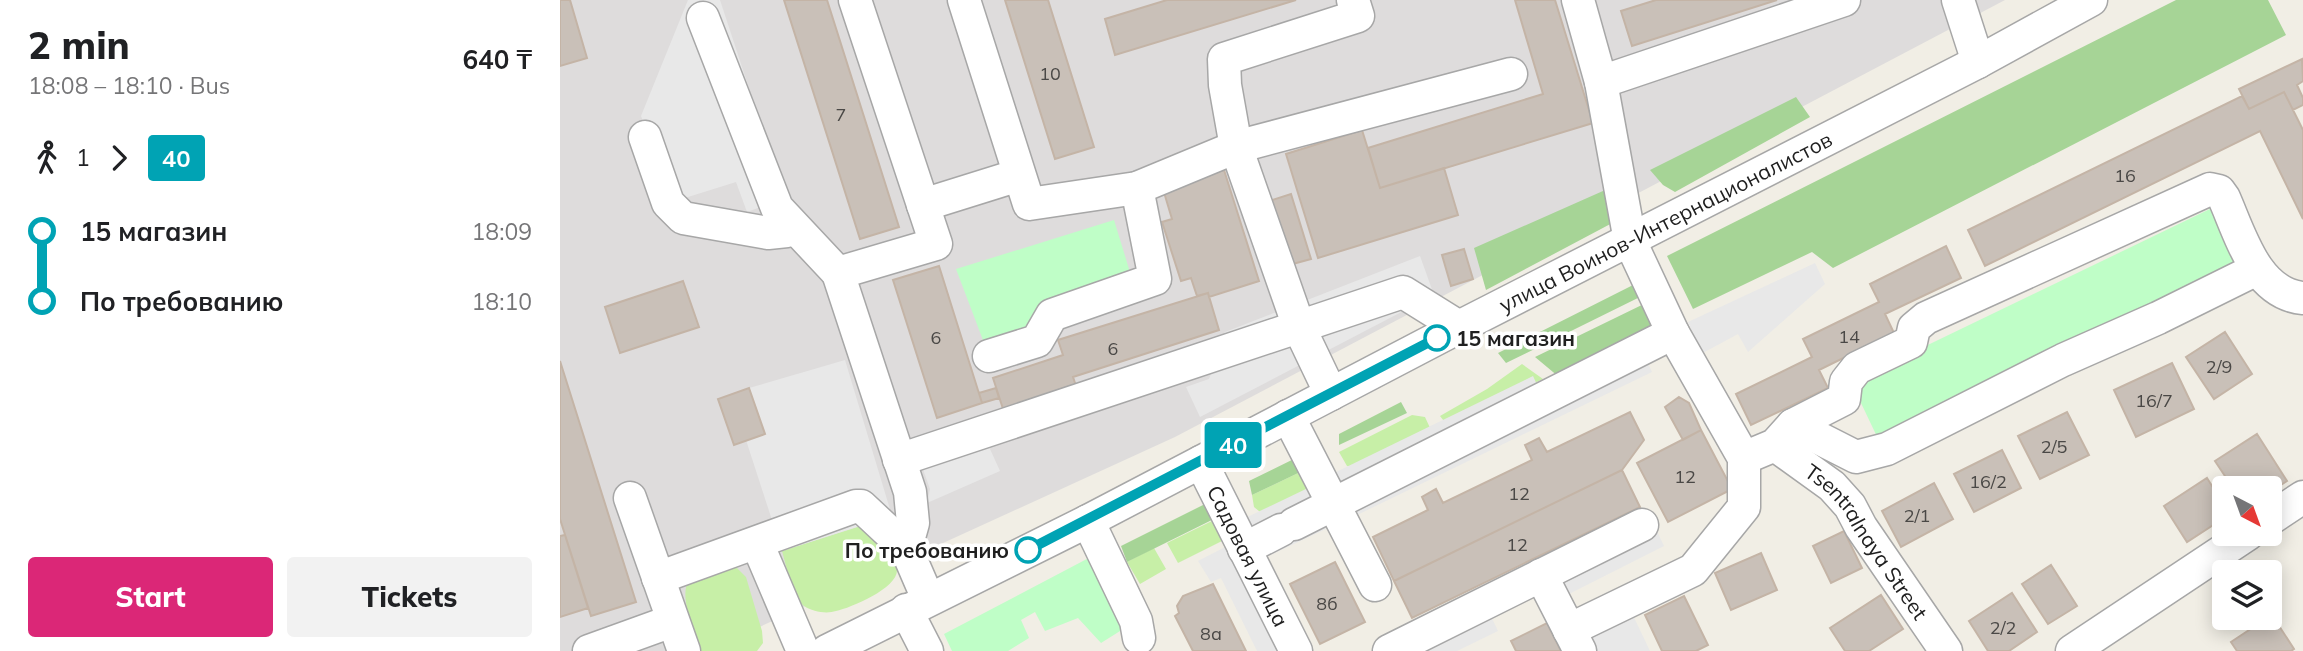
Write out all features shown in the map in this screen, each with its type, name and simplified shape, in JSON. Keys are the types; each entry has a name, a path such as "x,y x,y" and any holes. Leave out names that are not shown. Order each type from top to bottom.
{"street":[{"path":"838,273 936,244 855,0"},
{"path":"964,0 1029,204 1137,188 1236,147 1511,74"},
{"path":"1331,394 1299,327 1236,147 1225,85 1224,59 1358,16 1353,0"},
{"path":"1541,575 1575,640 1693,570 1744,507 1744,458 1673,333 1630,241 1601,82 1578,0"},
{"path":"1601,82 1844,0"},
{"path":"1958,0 1978,62"},
{"name":"улица Воинов-Интернационалистов","path":"827,651 1088,521 1978,62 2091,0"},
{"path":"703,18 777,208 838,273 910,492 913,523 906,548 927,651"},
{"path":"645,137 668,203 683,218 768,233 787,231 793,227"},
{"path":"923,205 1019,175"},
{"path":"989,356 1037,341 1052,315 1155,279 1137,188"},
{"path":"1744,458 1844,399 1846,382 1857,368 1911,342 1914,328 1926,317 2210,189 2219,191 2224,198 2257,269 2284,293 2303,298"},
{"path":"1784,435 1856,457 1887,449 2063,360 2158,318 2257,269"},
{"path":"899,460 1404,292 1460,327"},
{"path":"1244,549 1673,333"},
{"path":"1288,416 1375,585"},
{"name":"Tsentralnaya Street","path":"1784,435 1850,506 1861,527 1946,651"},
{"name":"Садовая улица","path":"1200,462 1296,651"},
{"path":"2282,511 2303,497"},
{"path":"630,498 684,651"},
{"path":"657,578 856,506 861,506 906,548"},
{"path":"1088,521 1136,621 1139,638"},
{"path":"1389,651 1642,525"},
{"path":"757,543 803,651"},
{"path":"2073,651 2230,546"},
{"path":"589,651 672,621"}],"shaded area":[{"path":"560,0 2005,0 1175,437 707,651 560,651"},
{"path":"688,0 720,0 785,198 747,212 736,182 672,202 641,116"},
{"path":"1420,256 1434,295 1200,417 1186,387 1209,379 1212,371 1210,352 1225,332"},
{"path":"1815,263 1825,284 1748,352 1738,334 1701,354 1688,322"},
{"path":"1638,342 1652,372 1353,517 1332,474 1533,376 1539,389"},
{"path":"845,360 892,516 782,551 746,440 764,434 749,388"},
{"path":"985,438 1000,471 927,503 930,489 920,461"},
{"path":"1308,488 1328,528 1260,560 1241,520"},
{"path":"1655,527 1664,546 1563,597 1554,578"},
{"path":"1229,545 1286,651 1257,651 1221,578 1211,582 1198,561"},
{"path":"1629,607 1650,651 1591,651 1581,630"},
{"path":"1488,610 1498,631 1457,651 1405,651"}],"green space":[{"path":"2176,0 2268,0 2286,35 1833,268 1812,252 1693,309 1667,256"},
{"path":"1796,97 1810,117 1675,192 1663,185 1650,170"},
{"path":"1630,179 1616,221 1486,290 1474,248"},
{"path":"2212,208 2242,271 1881,445 1851,382"},
{"path":"1114,220 1133,282 989,356 956,269"},
{"path":"1641,281 1648,293 1506,363 1498,353"},
{"path":"1650,301 1665,330 1565,382 1535,357"},
{"path":"1522,364 1543,379 1447,425 1440,416 1487,389"},
{"path":"1401,402 1407,413 1339,445 1339,434"},
{"path":"1412,415 1425,417 1431,430 1359,468 1347,466 1339,452"},
{"path":"1308,452 1317,464 1252,495 1249,481"},
{"path":"1317,464 1315,492 1265,516 1254,507 1252,495"},
{"path":"1209,502 1226,513 1127,562 1121,546"},
{"path":"1216,519 1226,539 1178,563 1167,543"},
{"path":"869,523 896,564 895,577 890,584 852,606 836,611 820,612 804,606 793,589 782,551"},
{"path":"1154,548 1166,569 1140,584 1127,562"},
{"path":"1102,551 1136,621 1101,643 1078,618 1045,631 1035,612 1021,620 1029,638 1008,651 952,651 944,634"},
{"path":"735,566 746,577 763,643 757,651 700,651 686,605 686,587 689,580"}],"building":[{"path":"560,0 570,0 587,58 560,66"},
{"path":"784,0 827,0 899,227 860,239"},
{"path":"1005,0 1048,0 1094,147 1055,159"},
{"path":"1167,0 1296,0 1115,55 1105,19"},
{"path":"1515,0 1555,0 1593,123 1380,188 1368,148 1543,94"},
{"path":"1656,0 1777,0 1632,46 1621,11"},
{"path":"2302,59 2303,81 2297,85 2303,105 2293,110 2284,92 2249,109 2239,89"},
{"path":"2284,92 2303,130 2303,219 2260,131 1985,266 1968,230 2242,96 2249,109"},
{"path":"1362,130 1380,188 1444,168 1458,215 1318,258 1286,154"},
{"path":"1224,170 1259,281 1209,297 1208,293 1197,296 1191,278 1181,281 1162,222 1172,219 1163,189"},
{"path":"1291,194 1311,259 1289,265 1269,201"},
{"path":"1946,246 1961,278 1885,314 1894,333 1819,370 1828,388 1751,425 1736,394 1812,357 1803,339 1879,302 1870,284"},
{"path":"1464,249 1473,279 1451,286 1442,255"},
{"path":"939,266 982,403 937,418 893,280"},
{"path":"683,281 699,327 620,353 605,307"},
{"path":"1208,293 1219,330 1073,377 1078,392 1005,415 993,378 1063,355 1058,340"},
{"path":"2225,332 2252,374 2214,399 2186,357"},
{"path":"560,361 636,602 591,616 560,519"},
{"path":"2172,363 2194,409 2136,437 2114,390"},
{"path":"749,388 765,434 734,445 718,399"},
{"path":"996,388 999,398 982,403 979,393"},
{"path":"1679,397 1689,403 1701,430 1683,440 1665,407"},
{"path":"1630,412 1644,440 1622,470 1394,581 1373,537 1428,510 1422,497 1436,489 1443,503 1532,460 1525,445 1539,438 1547,452"},
{"path":"2067,412 2089,455 2040,479 2018,436"},
{"path":"1701,430 1732,489 1668,522 1637,463"},
{"path":"2257,434 2287,481 2282,484 2282,476 2225,476 2215,461"},
{"path":"2002,450 2021,488 1974,512 1954,474"},
{"path":"1622,470 1640,507 1412,618 1394,581"},
{"path":"2207,478 2212,486 2212,526 2187,542 2164,506"},
{"path":"1934,483 1953,519 1901,547 1882,511"},
{"path":"1844,531 1862,568 1831,583 1813,546"},
{"path":"565,535 588,608 560,617 560,536"},
{"path":"1761,553 1777,590 1731,610 1715,573"},
{"path":"1335,562 1365,622 1320,644 1290,584"},
{"path":"2051,565 2077,606 2048,624 2022,584"},
{"path":"1213,584 1246,651 1193,651 1175,616 1179,613 1177,606 1183,596"},
{"path":"2012,593 2037,632 2009,651 1988,651 1969,621"},
{"path":"1881,595 1903,629 1869,651 1845,651 1830,628"},
{"path":"1684,596 1708,645 1696,651 1662,651 1645,615"},
{"path":"1547,623 1561,651 1516,651 1511,641"},
{"path":"2249,630 2282,630 2294,649 2237,651 2231,642"}],"bus line":[{"name":"40","path":"1028,550 1437,338"}],"place":[{"name":"15 магазин","path":"1437,338"},
{"name":"По требованию","path":"1028,550"}]}
